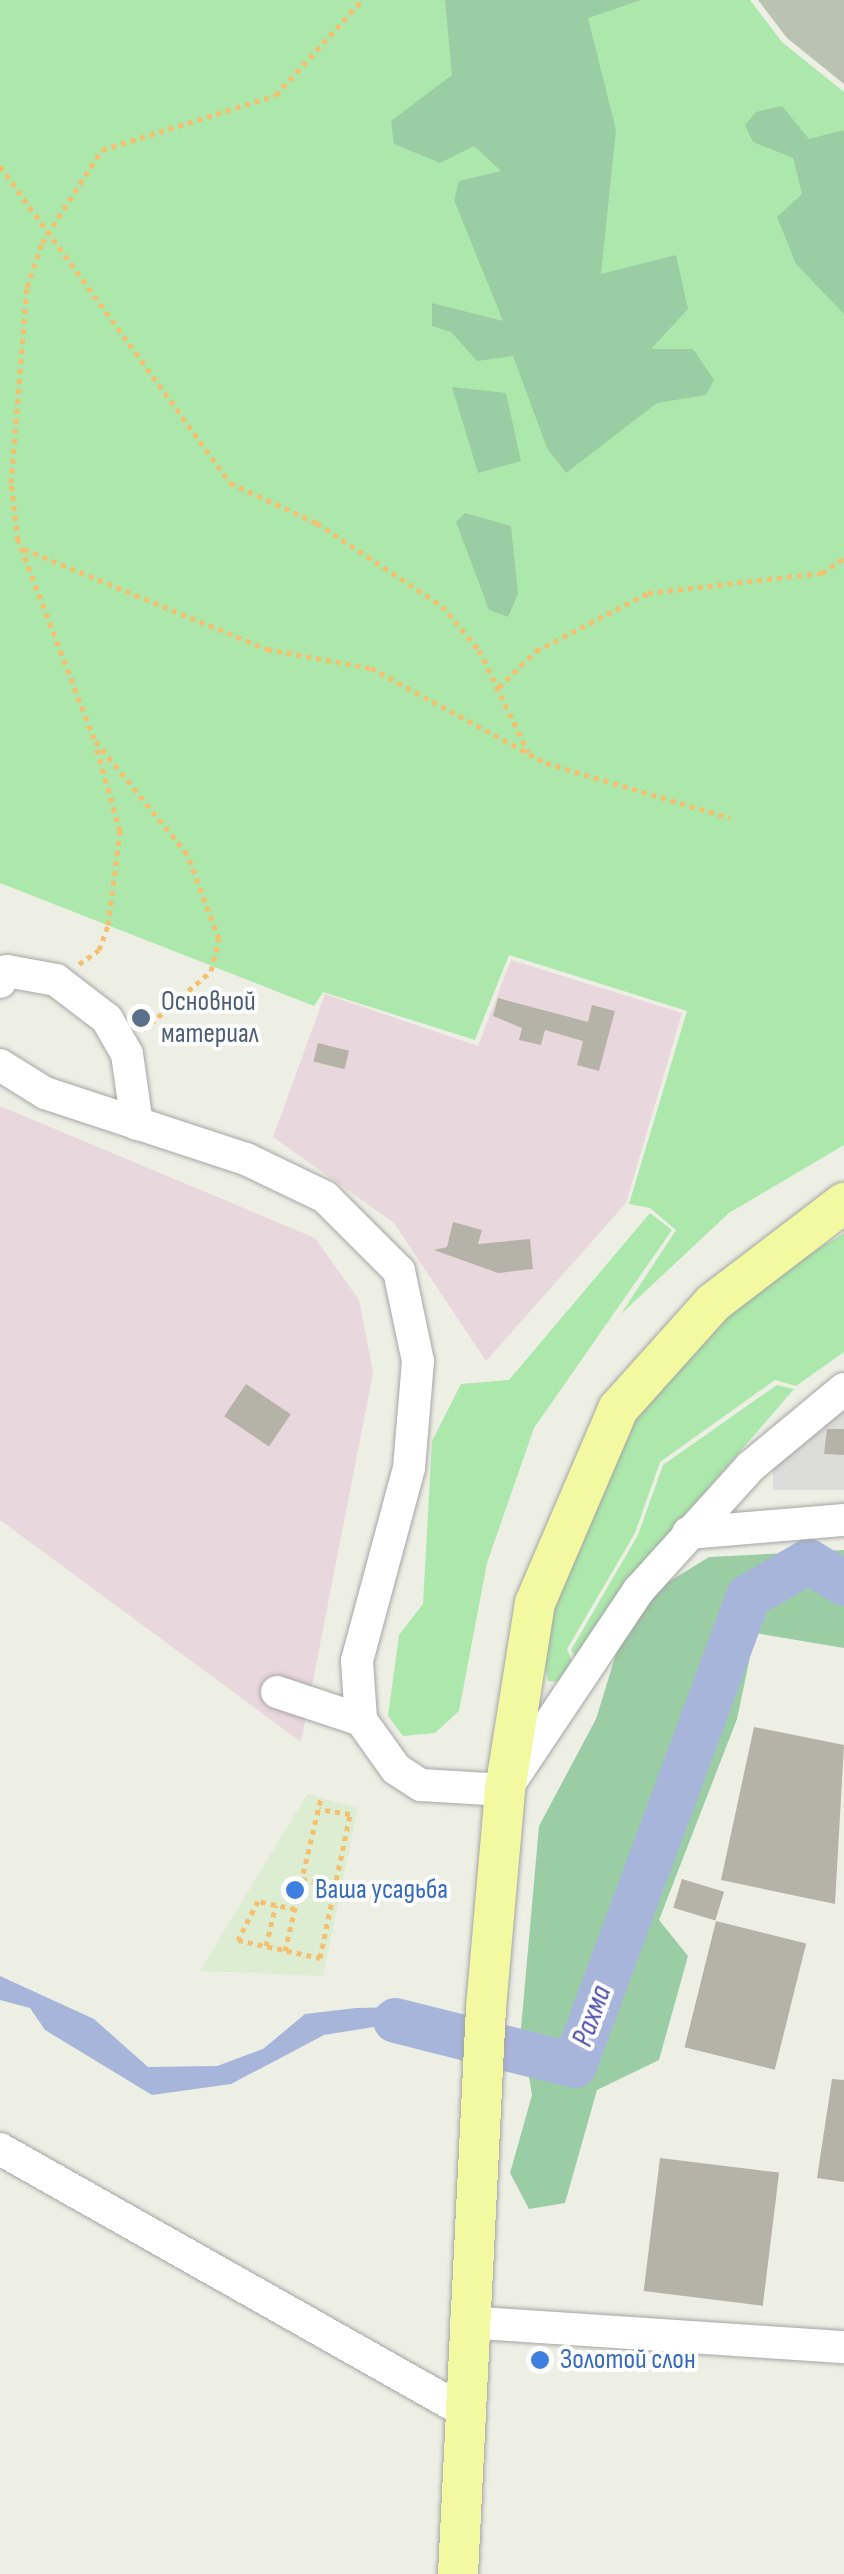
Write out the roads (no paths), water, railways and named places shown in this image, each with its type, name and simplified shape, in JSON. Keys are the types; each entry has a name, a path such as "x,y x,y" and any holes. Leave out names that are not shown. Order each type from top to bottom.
{"main road":[{"path":"458,2574 466,2322 486,2008 505,1790 535,1603 618,1409 713,1303 844,1203"}],"street":[{"path":"0,982 7,972 56,980 107,1019 127,1054 137,1124"},
{"path":"0,1065 45,1093 325,1197 399,1271 418,1361 412,1432 390,1560 357,1661 361,1720 396,1769 421,1785 505,1790 688,1533 844,1390"},
{"path":"688,1533 844,1520"},
{"path":"276,1692 361,1720"},
{"path":"0,2149 462,2410"},
{"path":"466,2322 844,2346"}],"water":[{"path":"0,1976 94,2019 148,2067 217,2066 263,2049 305,2014 356,2008 400,2007 451,2028 449,2050 380,2026 324,2035 231,2084 152,2095 45,2030 30,2008 0,2000"}],"waterway":[{"name":"Рахма","path":"395,2020 574,2065 748,1596 808,1561 844,1583"}],"place":[{"name":"Основной материал","path":"141,1018"},
{"name":"Ваша усадьба","path":"295,1890"},
{"name":"Золотой слон","path":"540,2360"}]}
